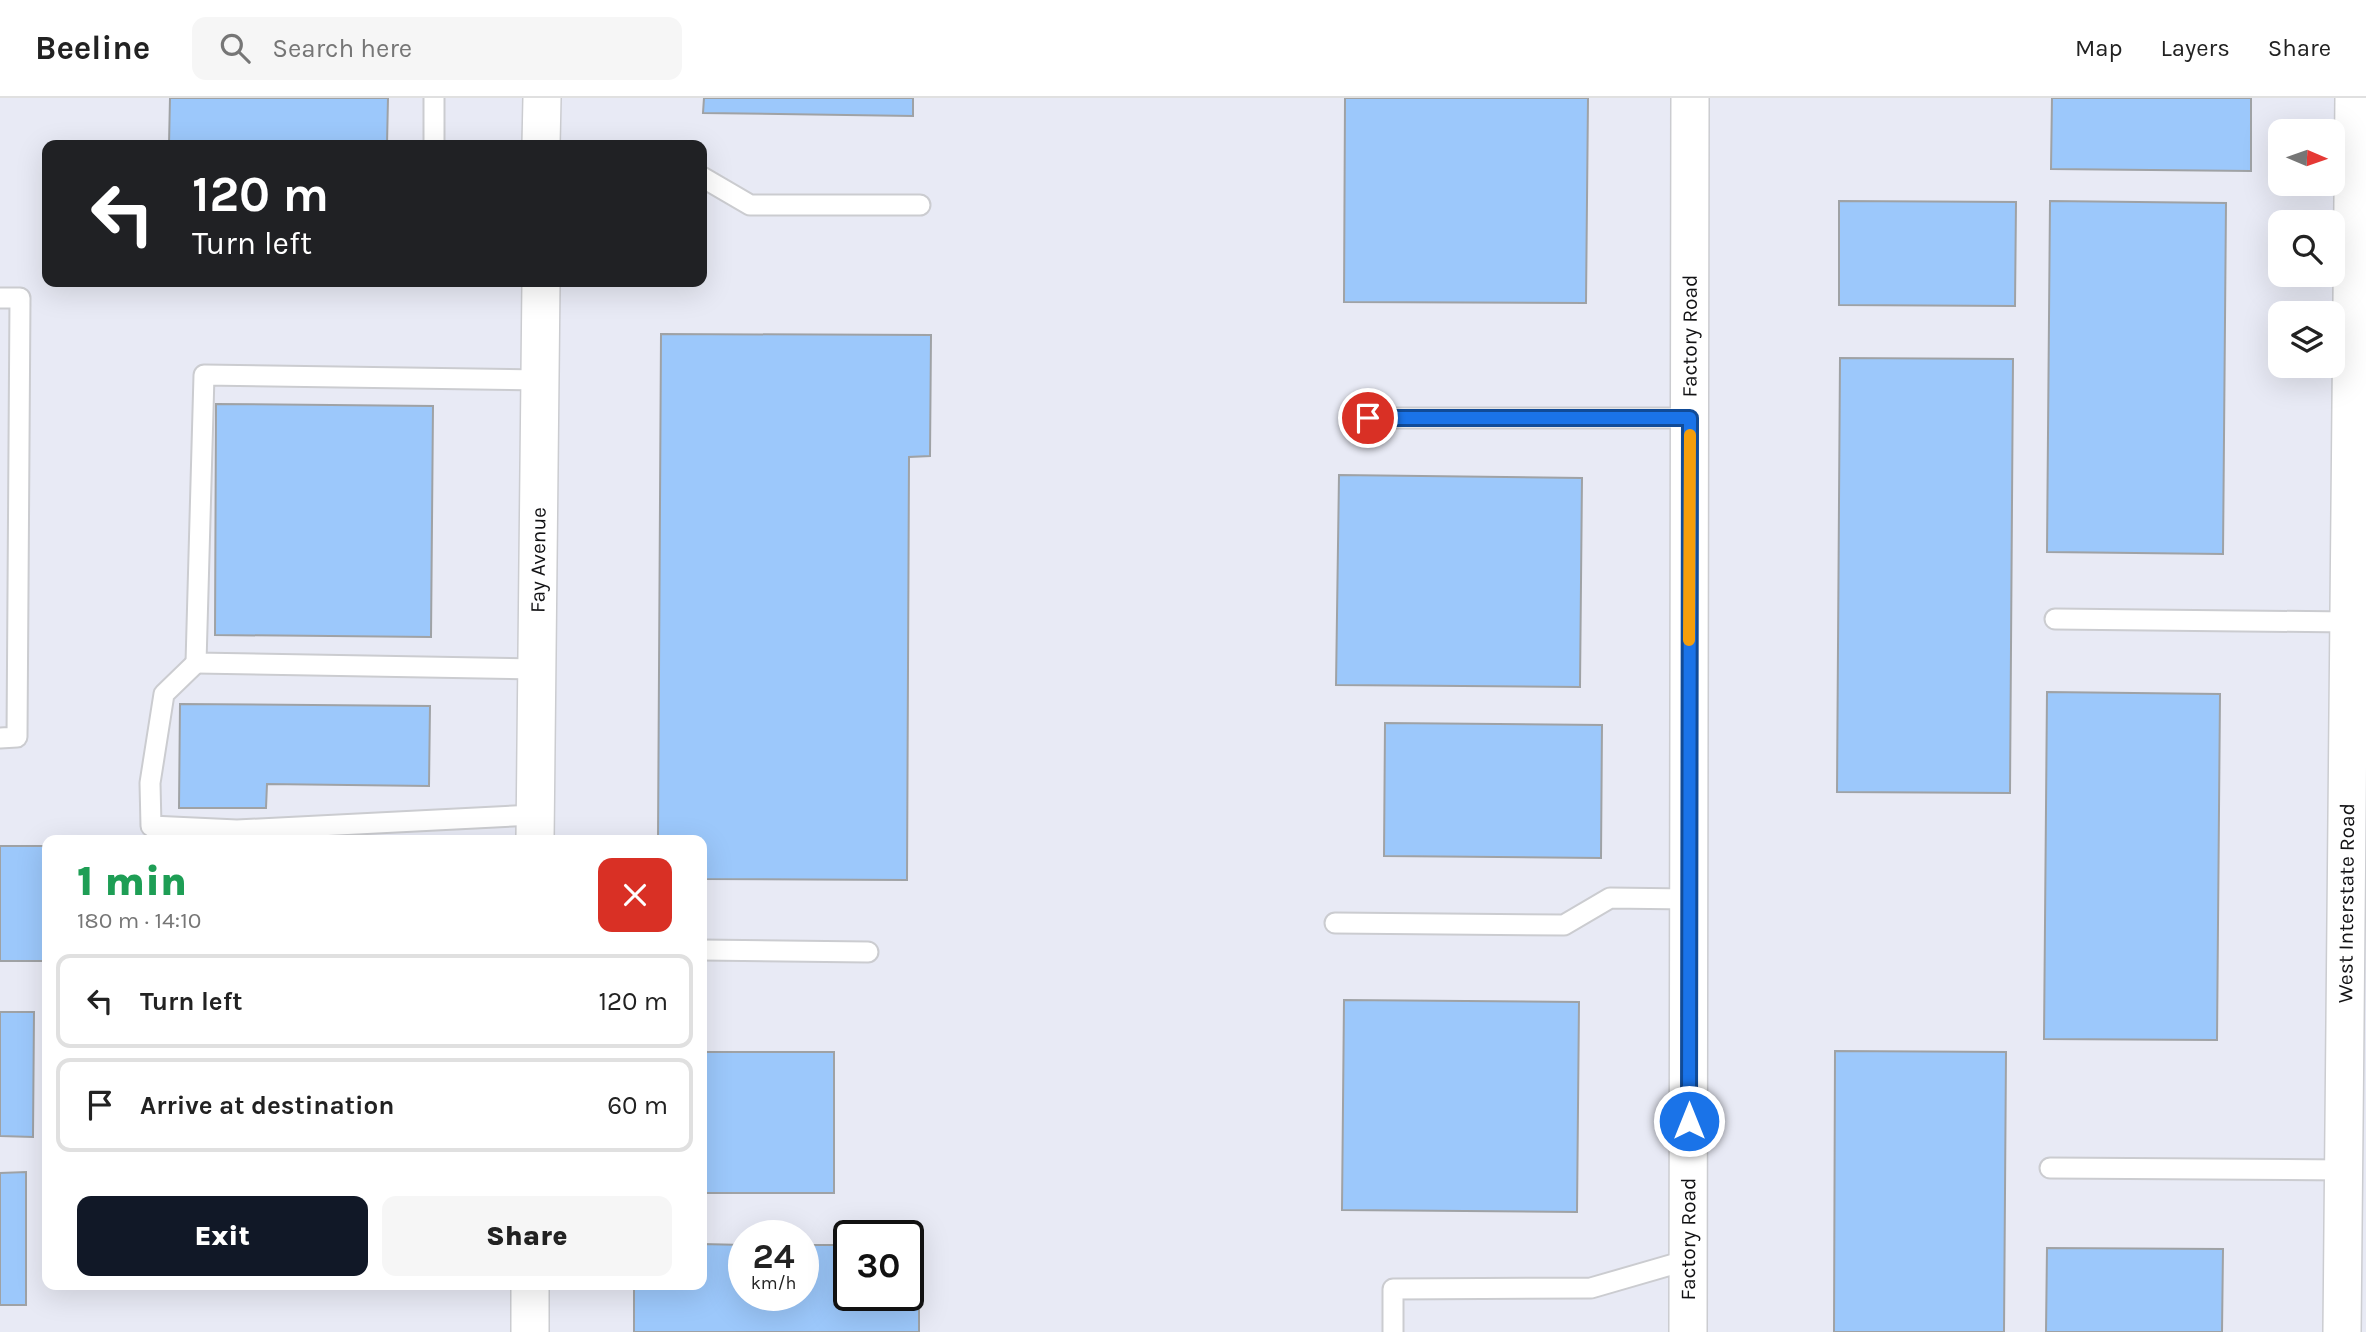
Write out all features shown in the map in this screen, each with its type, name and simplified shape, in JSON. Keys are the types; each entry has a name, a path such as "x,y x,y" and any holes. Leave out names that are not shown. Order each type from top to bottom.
{"street":[{"path":"541,98 541,140"},
{"name":"Factory Road","path":"1688,1332 1690,98"},
{"name":"West Interstate Road","path":"2342,1332 2354,98"},
{"name":"Fay Avenue","path":"535,828 541,287"},
{"path":"530,1290 530,1332"}],"lane":[{"path":"433,140 434,98"},
{"path":"707,180 750,205 920,205"},
{"path":"0,298 20,298 18,737 0,737"},
{"path":"197,663 204,375 540,380"},
{"path":"1368,418 1690,418"},
{"path":"2055,619 2349,622"},
{"path":"535,828 237,830 151,826 150,783 164,694 197,663 536,669"},
{"path":"1335,923 1564,925 1610,898 1689,899"},
{"path":"707,950 868,952"},
{"path":"2050,1168 2344,1170"},
{"path":"1393,1332 1393,1289 1591,1289 1688,1261"}],"shaded area":[{"path":"0,98 2366,98 2366,1332 0,1332"}],"building":[{"path":"170,98 388,98 387,140 169,140"},
{"path":"704,98 913,98 913,116 703,113"},
{"path":"1345,98 1588,98 1586,303 1344,302"},
{"path":"2052,98 2251,98 2251,171 2051,169"},
{"path":"1839,201 2016,202 2015,306 1839,305"},
{"path":"2050,201 2226,203 2223,554 2047,552"},
{"path":"661,334 931,335 930,456 909,457 907,880 707,879 707,835 658,835"},
{"path":"1840,358 2013,359 2010,793 1837,792"},
{"path":"216,404 433,406 431,637 215,635"},
{"path":"1339,475 1582,478 1580,687 1336,685"},
{"path":"2047,692 2220,694 2217,1040 2044,1039"},
{"path":"180,704 430,706 429,786 267,784 266,808 179,808"},
{"path":"1385,723 1602,725 1601,858 1384,856"},
{"path":"0,846 42,846 42,961 0,961"},
{"path":"1344,1000 1579,1002 1577,1212 1342,1210"},
{"path":"0,1012 34,1012 33,1137 0,1136"},
{"path":"1835,1051 2006,1052 2004,1332 1834,1332"},
{"path":"707,1052 834,1052 834,1193 707,1193"},
{"path":"26,1172 26,1305 0,1305 0,1173"},
{"path":"707,1244 728,1245 728,1311 819,1311 819,1245 833,1245 833,1311 919,1311 919,1332 634,1332 634,1290 707,1290"},
{"path":"2047,1248 2223,1249 2222,1332 2046,1332"}],"slow traffic":[{"path":"1689,640 1690,435"}],"route":[{"path":"1368,418 1690,418 1689,1121"}]}
